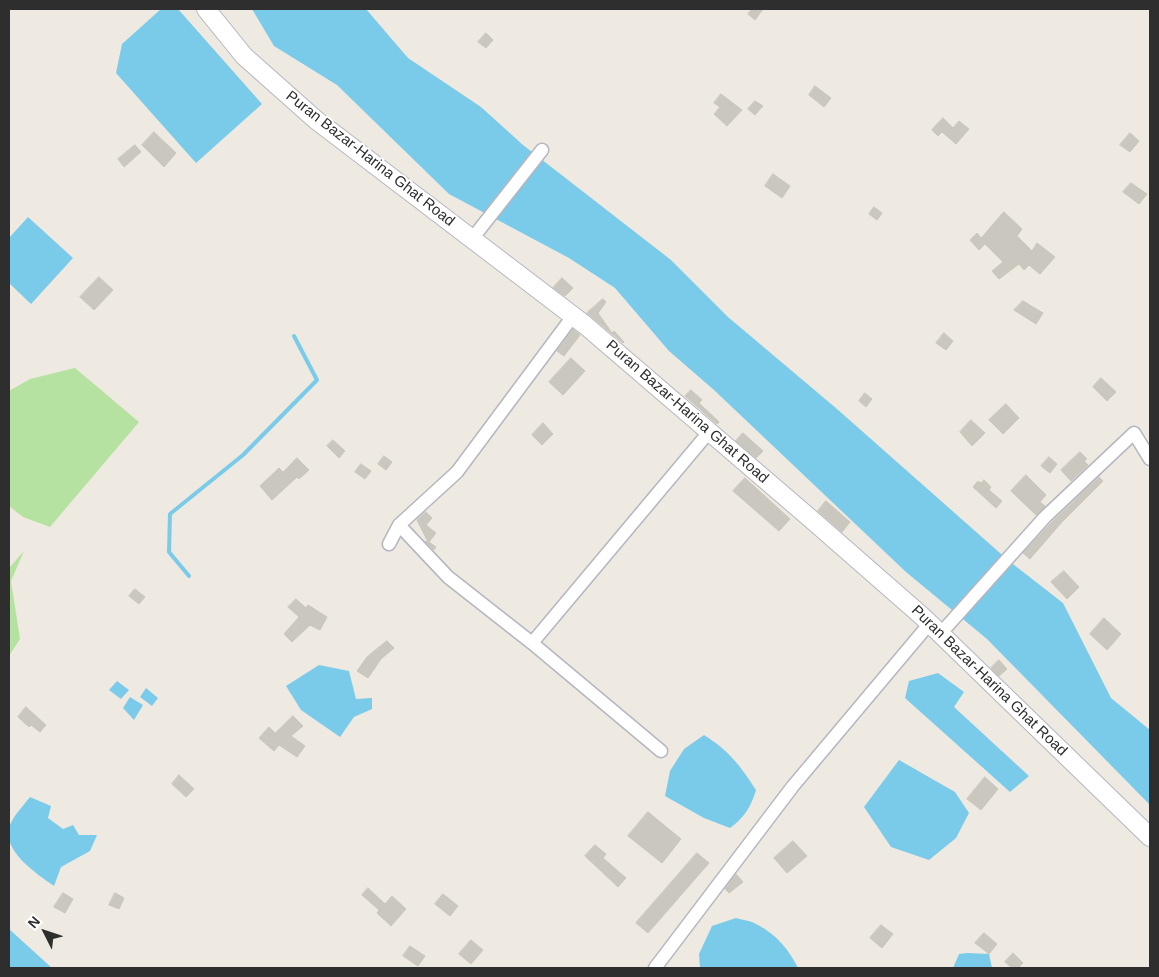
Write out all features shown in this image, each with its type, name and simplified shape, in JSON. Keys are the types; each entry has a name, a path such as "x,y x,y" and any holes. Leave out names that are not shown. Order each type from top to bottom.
{"main road":[{"name":"Puran Bazar-Harina Ghat Road","path":"206,9 244,56 316,120 572,316 812,519 935,628 1150,837"}],"street":[{"path":"472,239 542,150"},
{"path":"389,544 399,525 457,472 572,316"},
{"path":"532,643 709,432"},
{"path":"654,968 794,786 935,628 1046,517 1134,433 1150,458"},
{"path":"399,525 448,577 532,643 661,751"}],"green space":[{"path":"75,368 139,422 50,527 23,517 9,506 9,391 30,379"},
{"path":"24,551 11,581 20,639 9,656 9,568"}],"water":[{"path":"161,9 178,9 262,104 196,163 116,73 122,44"},
{"path":"252,9 366,9 408,58 481,107 523,145 671,260 728,317 837,409 1009,561 1063,603 1111,698 1150,730 1150,805 987,639 906,572 714,390 669,351 615,288 569,258 449,194 337,85 274,46"},
{"path":"28,217 73,258 31,304 9,283 9,238"},
{"path":"319,665 349,671 356,699 372,698 372,709 354,717 340,737 301,710 286,686"},
{"path":"938,673 964,692 954,707 1029,776 1010,792 905,698 909,681"},
{"path":"117,681 129,690 121,699 109,690"},
{"path":"146,688 158,698 152,706 140,697"},
{"path":"130,697 143,705 134,720 123,708"},
{"path":"704,735 733,759 756,790 746,812 730,828 704,818 665,796 670,771 684,749"},
{"path":"899,760 955,792 969,813 956,838 929,860 891,847 864,807"},
{"path":"30,797 51,806 48,818 63,829 73,825 79,835 97,835 90,851 61,867 54,886 30,868 15,852 10,843 8,834 10,825"},
{"path":"736,918 756,924 771,933 787,949 798,968 700,968 699,954 712,926"},
{"path":"9,929 52,968 9,968"},
{"path":"959,954 989,954 992,968 953,968"}],"building":[{"path":"752,9 763,9 755,20 748,14"},
{"path":"486,33 493,40 486,48 478,42"},
{"path":"815,86 831,98 824,107 809,95"},
{"path":"721,94 742,110 727,126 714,114 720,107 714,103"},
{"path":"755,101 763,106 755,115 748,109"},
{"path":"943,118 953,128 959,121 969,129 956,144 942,132 938,136 932,130"},
{"path":"154,132 176,153 164,167 142,145"},
{"path":"1130,133 1139,141 1130,152 1120,145"},
{"path":"135,145 141,152 124,167 118,159"},
{"path":"773,174 790,186 782,198 765,186"},
{"path":"1131,183 1147,194 1139,204 1123,192"},
{"path":"874,207 882,213 877,220 869,214"},
{"path":"1004,212 1022,229 1017,236 1032,251 1037,243 1055,257 1040,274 1029,265 1024,270 1019,264 999,279 992,271 1003,262 985,244 979,250 970,240 977,233 981,238"},
{"path":"99,277 113,290 94,310 80,297"},
{"path":"562,278 573,288 565,296 553,288"},
{"path":"603,299 606,302 598,313 612,333 614,331 623,343 587,313"},
{"path":"1023,301 1043,313 1036,324 1014,310"},
{"path":"573,329 580,335 564,356 557,351"},
{"path":"944,333 953,341 946,350 936,343"},
{"path":"571,358 585,371 563,395 549,382"},
{"path":"1101,378 1116,392 1107,401 1093,387"},
{"path":"691,390 702,400 699,403 719,422 717,424 685,396"},
{"path":"865,393 872,399 866,407 859,401"},
{"path":"1006,404 1019,418 1003,434 989,420"},
{"path":"971,420 985,433 972,446 960,432"},
{"path":"543,423 553,434 542,445 532,435"},
{"path":"743,433 763,451 756,458 736,441"},
{"path":"333,440 345,451 339,458 327,446"},
{"path":"1080,452 1087,459 1084,461 1088,465 1071,481 1061,470"},
{"path":"384,456 392,462 386,470 378,464"},
{"path":"1049,457 1057,464 1050,473 1041,466"},
{"path":"297,458 309,470 299,479 297,477 272,500 260,486 279,468 283,472"},
{"path":"361,464 371,471 365,479 355,472"},
{"path":"1026,475 1046,495 1040,502 1045,506 1036,515 1011,491"},
{"path":"1099,477 1103,481 1061,523 1030,559 1023,553 1051,523"},
{"path":"745,478 790,519 779,531 733,491"},
{"path":"984,480 991,487 989,490 1002,501 996,508 973,487 978,481 981,483"},
{"path":"826,501 850,522 842,532 818,511"},
{"path":"426,512 432,518 426,525 436,533 429,542 436,547 434,550 425,541 428,542 417,520"},
{"path":"1064,571 1079,587 1067,599 1051,582"},
{"path":"135,589 145,597 139,604 129,596"},
{"path":"296,599 306,608 308,605 327,617 320,630 310,625 292,642 284,634 299,617 288,607"},
{"path":"1104,618 1121,634 1107,650 1090,634"},
{"path":"387,641 394,648 381,659 368,678 357,671 367,657"},
{"path":"999,660 1007,669 999,676 991,668"},
{"path":"26,707 46,725 40,732 31,725 29,727 18,717"},
{"path":"293,716 303,726 291,736 305,746 297,757 279,745 274,751 259,738 269,727 275,733"},
{"path":"179,775 194,789 186,797 172,784"},
{"path":"985,777 998,789 981,810 967,799"},
{"path":"648,812 681,839 662,863 628,836"},
{"path":"793,841 807,856 787,873 774,858"},
{"path":"595,845 606,854 603,858 626,878 618,887 585,856"},
{"path":"697,853 709,863 648,933 636,923"},
{"path":"736,874 743,882 729,893 725,889"},
{"path":"368,888 385,904 392,896 406,909 391,926 377,913 379,910 362,895"},
{"path":"63,893 73,899 65,913 54,907"},
{"path":"115,893 124,898 119,909 109,905"},
{"path":"443,894 458,906 450,916 435,904"},
{"path":"881,925 893,934 882,948 870,938"},
{"path":"984,933 997,944 989,954 975,943"},
{"path":"471,940 483,950 471,964 459,954"},
{"path":"410,946 425,956 418,966 403,956"},
{"path":"1013,953 1023,963 1018,968 1012,968 1005,962"}],"waterway":[{"path":"189,576 169,552 170,514 243,455 317,380 294,336"}]}
